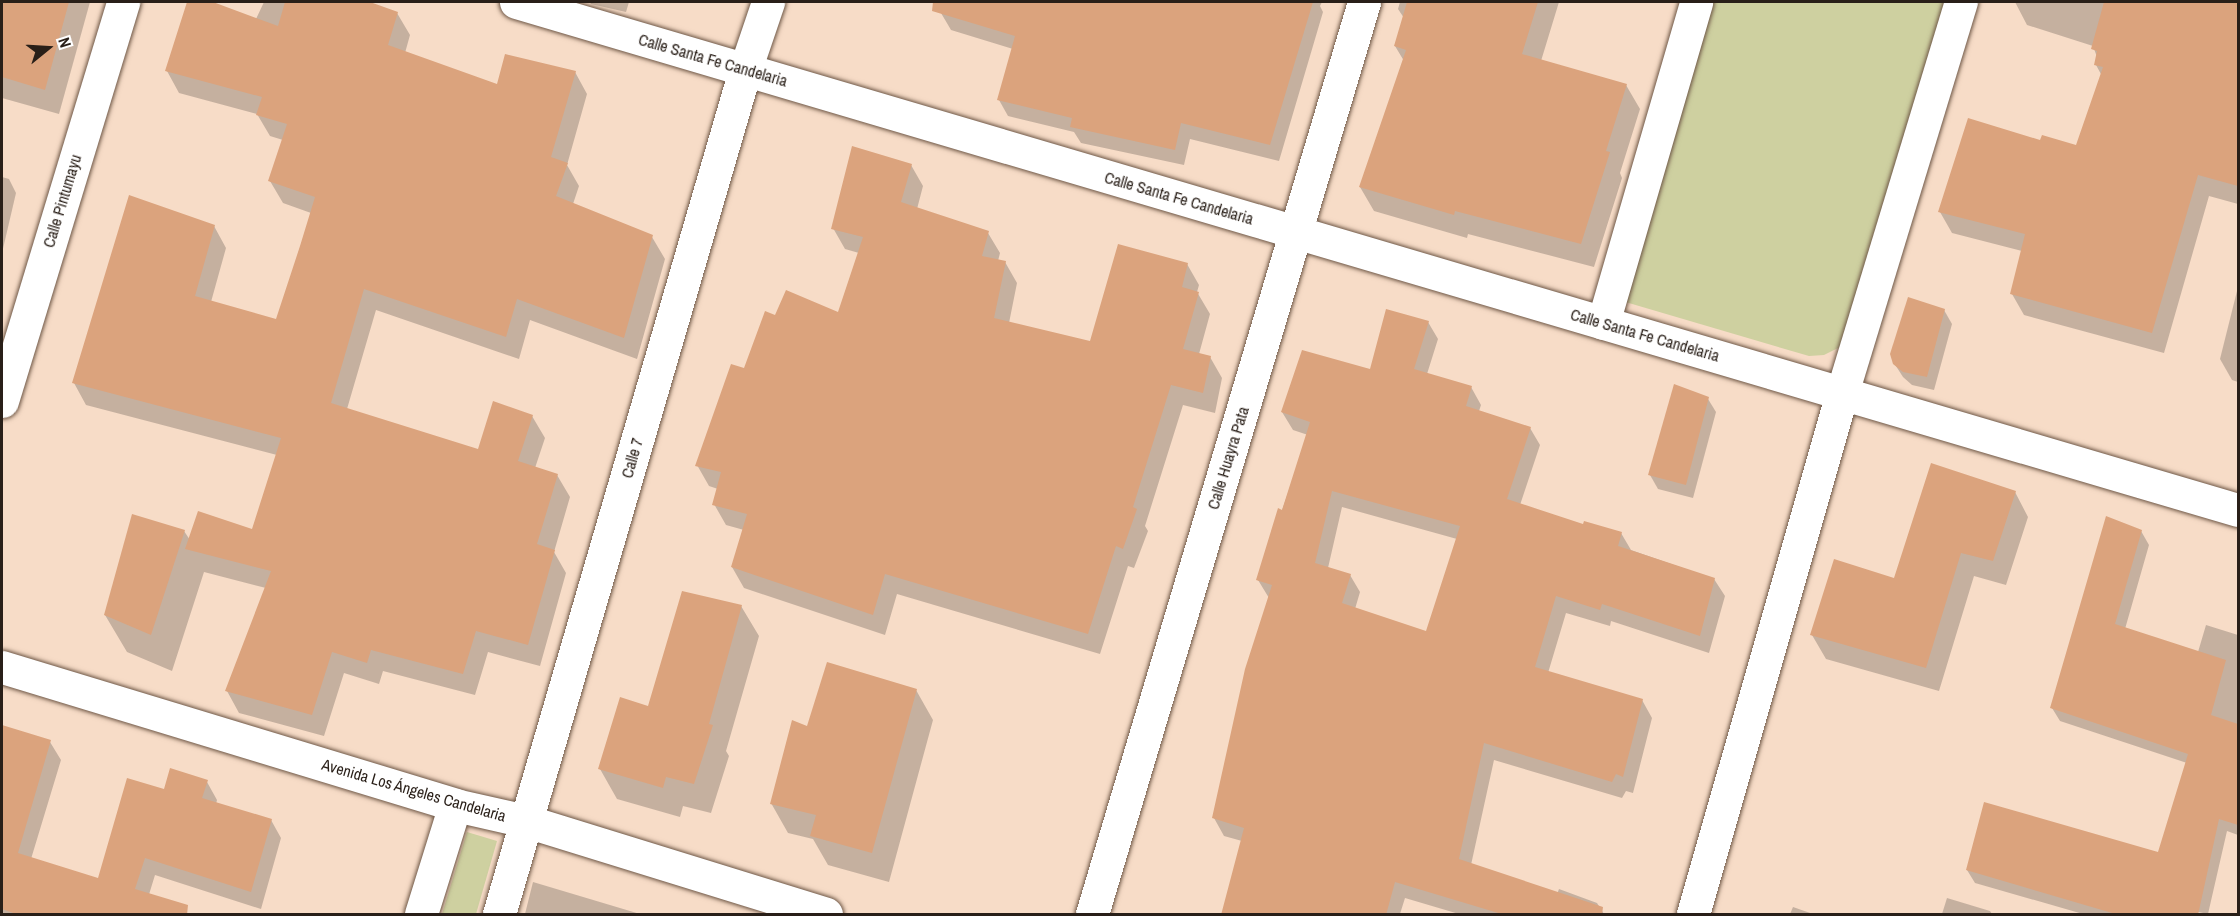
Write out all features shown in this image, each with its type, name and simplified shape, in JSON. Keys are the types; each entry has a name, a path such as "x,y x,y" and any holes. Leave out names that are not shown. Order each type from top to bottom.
{"street":[{"name":"Calle Pintumayu","path":"2,401 123,2"},
{"name":"Calle Santa Fe Candelaria","path":"516,2 2238,510"},
{"name":"Calle 7","path":"499,915 745,69 768,2"},
{"name":"Calle Huayra Pata","path":"1092,915 1364,2"},
{"path":"1603,323 1696,2"},
{"path":"1693,915 1842,393 1961,2"},
{"name":"Avenida Los Ángeles Candelaria","path":"2,667 455,805 526,821 826,915"},
{"path":"421,915 455,805"}],"green space":[{"path":"1710,2 1946,2 1840,347 1824,355 1809,356 1622,301"},
{"path":"467,832 497,841 476,914 442,914"}],"building":[{"path":"2,2 69,2 45,90 2,77"},
{"path":"187,2 213,2 278,26 285,2 370,2 398,12 388,45 497,84 505,54 576,71 551,157 568,163 556,196 653,235 624,338 517,299 506,337 364,289 331,403 478,449 493,401 533,415 518,461 558,474 537,544 555,550 528,645 476,631 463,674 371,650 367,663 332,652 312,715 225,691 271,571 185,549 198,511 252,529 281,438 72,383 129,195 215,225 195,296 276,319 315,197 268,181 287,124 256,115 262,97 165,71"},
{"path":"933,2 1313,2 1270,145 1181,123 1175,150 1070,127 1072,118 997,100 1015,36 932,11"},
{"path":"1407,2 1538,2 1522,54 1627,84 1606,151 1610,152 1581,244 1455,211 1454,215 1359,187 1406,50 1394,46"},
{"path":"2104,2 2238,2 2238,186 2198,175 2152,333 2010,294 2025,234 1938,212 1968,118 2040,140 2042,135 2076,145 2103,67 2094,65 2097,51 2091,49"},
{"path":"852,146 912,164 901,202 989,231 982,256 1006,261 994,318 1090,341 1118,244 1188,263 1182,287 1199,292 1183,349 1211,356 1203,393 1171,385 1133,507 1137,509 1123,549 1116,546 1088,634 885,574 873,615 731,567 747,514 712,505 721,472 695,466 731,364 744,368 765,311 775,315 786,290 838,312 863,237 831,229"},
{"path":"1908,297 1945,309 1927,377 1903,372 1893,364 1890,354"},
{"path":"1386,309 1429,321 1414,369 1472,386 1466,406 1531,427 1507,499 1583,524 1584,521 1622,532 1618,546 1715,578 1700,636 1602,604 1600,610 1556,596 1535,667 1643,699 1623,777 1616,774 1612,782 1484,743 1459,859 1603,907 1602,915 1505,915 1395,882 1386,915 1221,915 1244,828 1212,818 1245,669 1272,585 1256,580 1278,508 1282,510 1310,422 1281,412 1302,350 1370,369","holes":["1332,491 1460,526 1426,631 1342,603 1351,574 1315,563"]},
{"path":"1674,384 1709,397 1686,485 1648,475"},
{"path":"1931,463 2016,491 1993,561 1961,553 1926,668 1810,635 1834,559 1894,578"},
{"path":"132,514 185,530 151,635 104,615"},
{"path":"2106,516 2142,530 2115,624 2226,660 2211,715 2238,724 2238,825 2219,819 2198,915 2119,915 1966,870 1984,802 2158,852 2188,754 2050,708"},
{"path":"682,591 742,605 709,724 713,725 694,784 666,777 663,788 598,769 620,697 648,706"},
{"path":"827,662 917,689 872,853 810,836 816,815 770,804 792,720 807,726"},
{"path":"2,725 51,740 18,853 98,878 127,778 164,789 170,768 208,780 202,798 272,819 251,892 145,858 135,889 188,905 187,915 19,915 2,909"}]}
